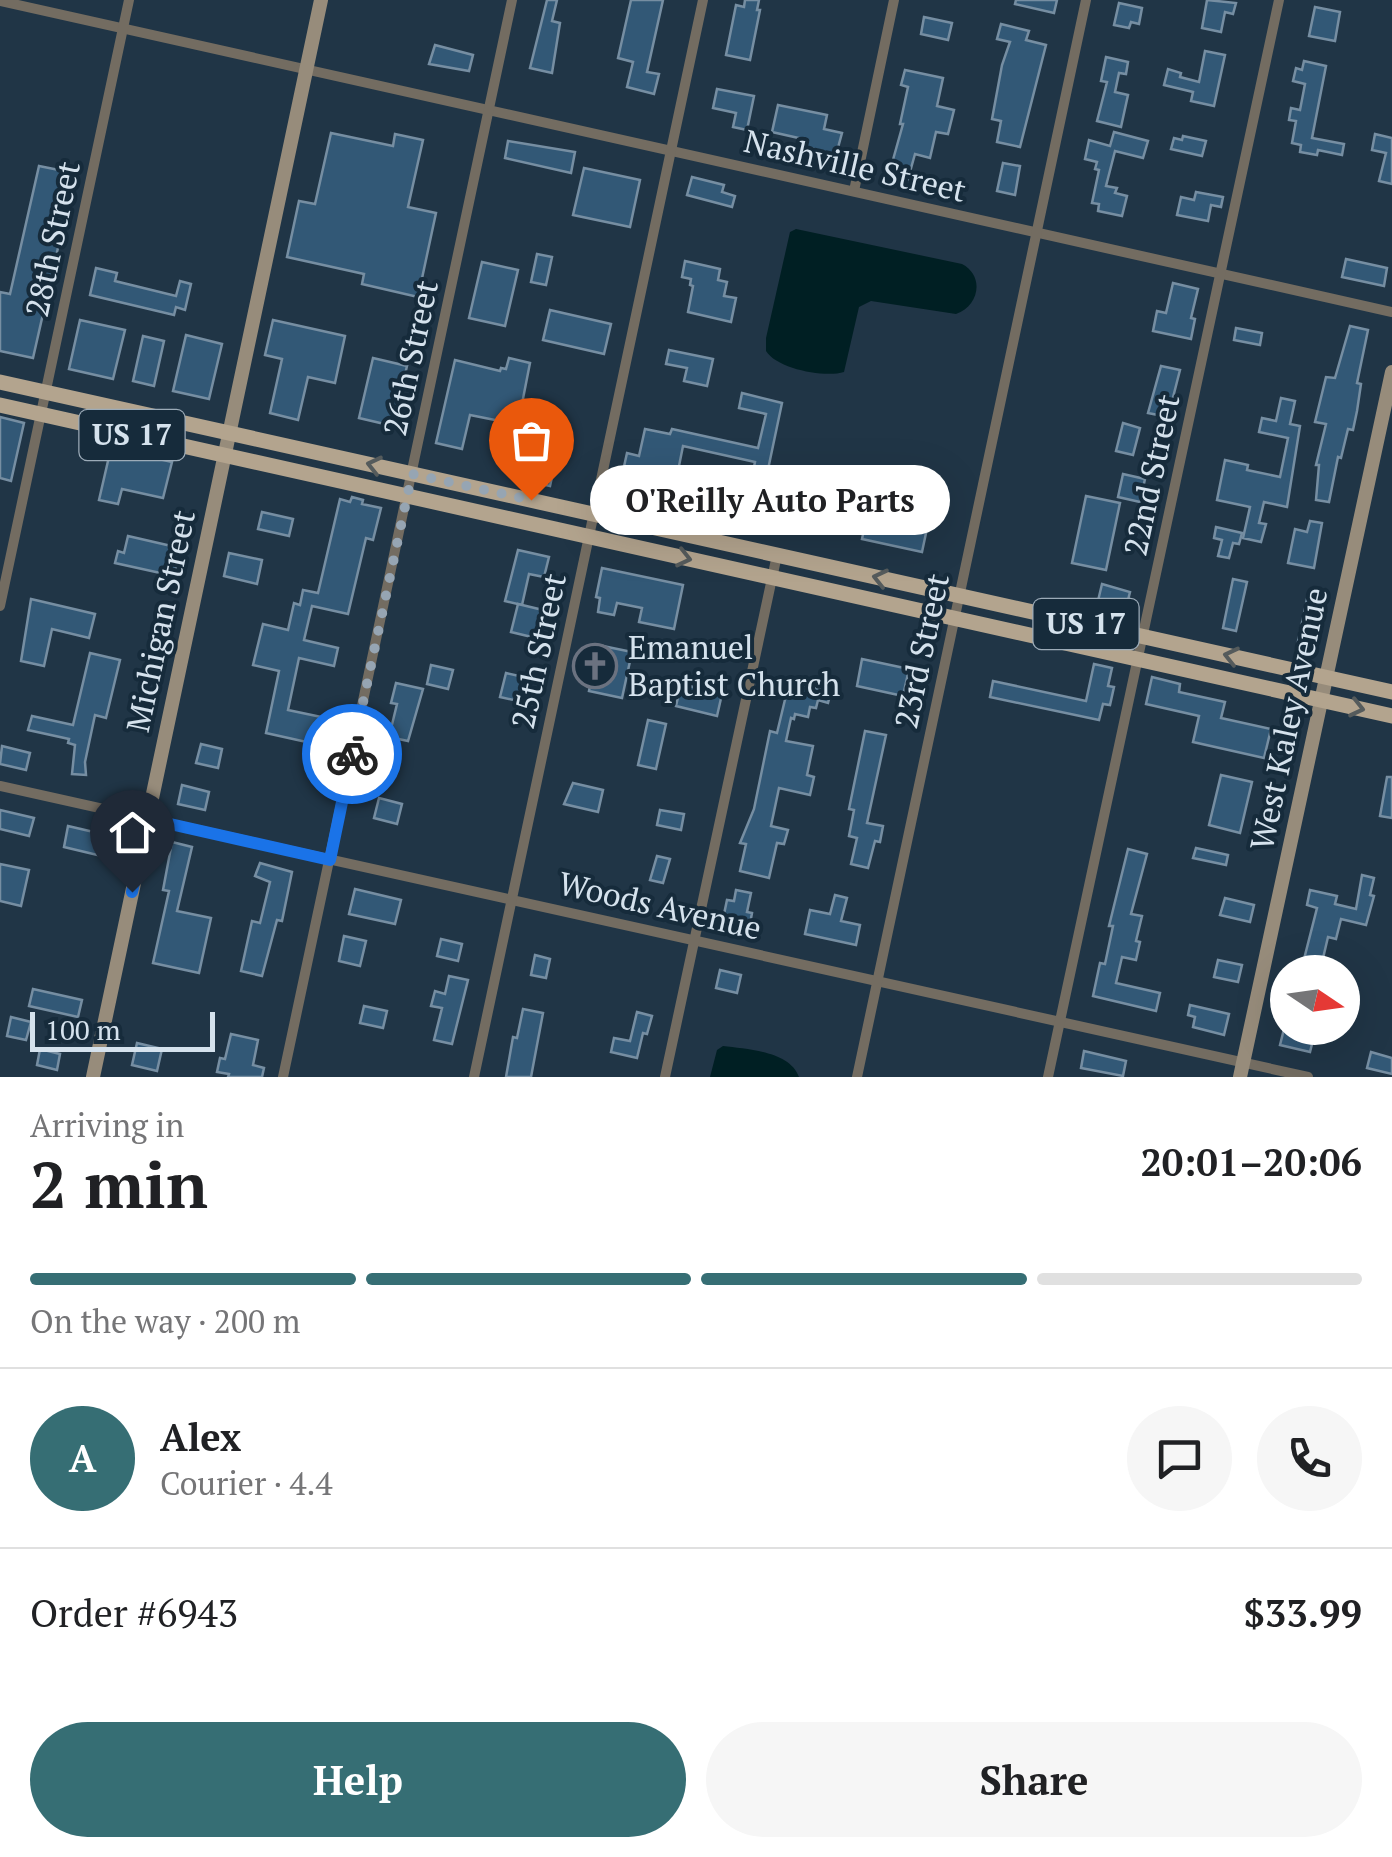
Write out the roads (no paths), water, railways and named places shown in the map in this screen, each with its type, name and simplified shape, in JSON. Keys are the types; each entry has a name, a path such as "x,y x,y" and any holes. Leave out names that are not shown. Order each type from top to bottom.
{"main road":[{"name":"US 17","path":"0,382 1392,692"},
{"name":"US 17","path":"0,406 1392,716"}],"street":[{"name":"28th Street","path":"0,606 129,0"},
{"name":"Michigan Street","path":"93,1077 320,0"},
{"name":"26th Street","path":"283,1077 512,0"},
{"name":"25th Street","path":"474,1077 703,0"},
{"path":"854,191 894,0"},
{"name":"23rd Street","path":"857,1077 1086,0"},
{"name":"22nd Street","path":"1048,1077 1279,0"},
{"name":"Nashville Street","path":"0,1 1392,312"},
{"name":"West Kaley Avenue","path":"1242,1069 1392,372"},
{"path":"665,1077 777,556"},
{"name":"Woods Avenue","path":"0,786 877,980 1242,1069 1308,1077"}],"place":[{"name":"O'Reilly Auto Parts","path":"531,500"},
{"name":"Emanuel Baptist Church","path":"595,666"}]}
